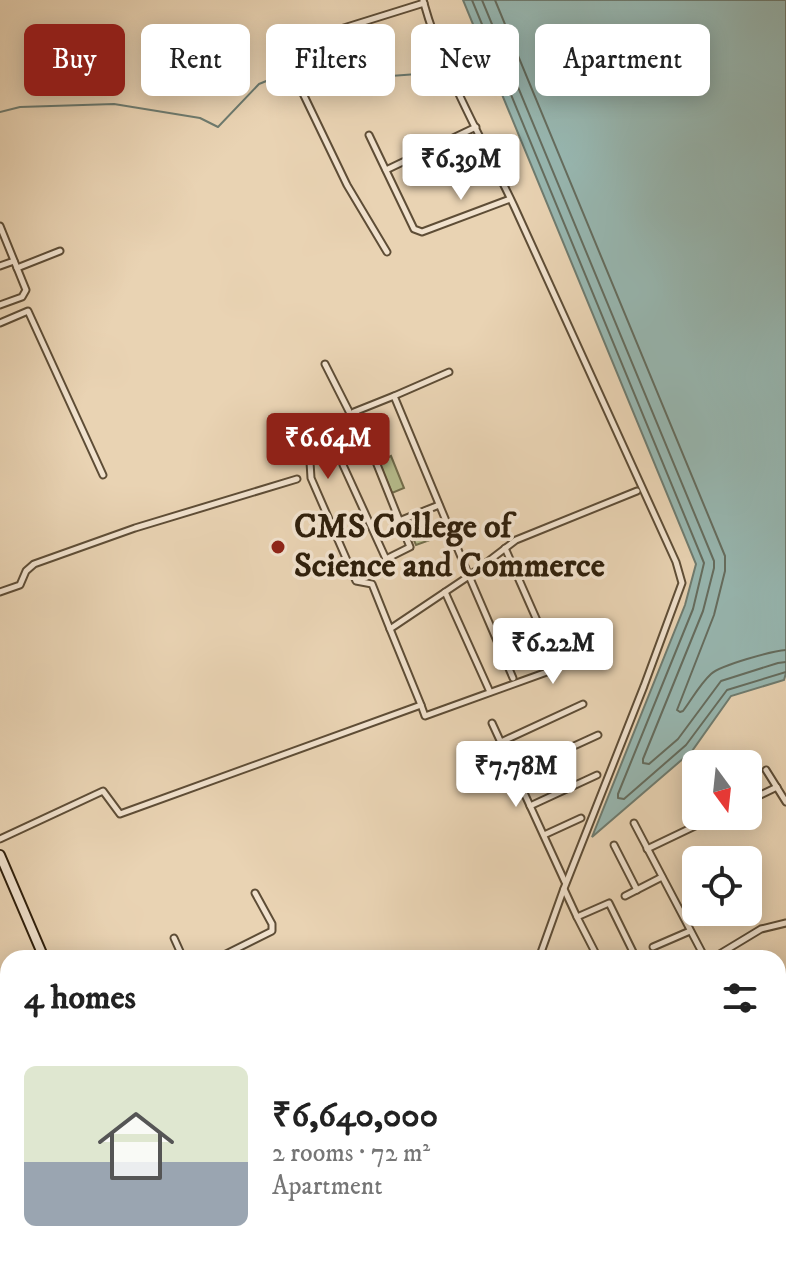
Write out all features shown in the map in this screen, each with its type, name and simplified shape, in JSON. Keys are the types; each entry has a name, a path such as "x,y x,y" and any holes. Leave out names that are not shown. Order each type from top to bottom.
{"main road":[{"path":"0,855 41,950"}],"street":[{"path":"387,252 347,185 297,81 293,70 294,51 299,42 423,2 434,39 452,81 510,199 676,562 682,583 542,950"},
{"path":"386,170 476,127"},
{"path":"369,135 418,232 510,199"},
{"path":"0,226 26,290 22,297 0,305"},
{"path":"0,266 60,251"},
{"path":"0,323 28,311 103,475"},
{"path":"325,364 353,413 410,547 386,559 343,465"},
{"path":"353,413 449,372"},
{"path":"394,396 513,678"},
{"path":"353,413 364,441 310,462 311,478 356,581 372,584 425,716 558,668 505,548"},
{"path":"0,592 20,585 26,571 34,564 135,528 297,479"},
{"path":"390,629 516,540 637,491"},
{"path":"399,521 439,505"},
{"path":"445,592 490,692"},
{"path":"501,742 583,704"},
{"path":"0,839 103,791 120,814 421,705"},
{"path":"492,723 594,950"},
{"path":"515,773 598,735"},
{"path":"766,770 786,802"},
{"path":"530,806 597,775"},
{"path":"762,794 777,787"},
{"path":"544,835 581,818"},
{"path":"634,823 690,931 704,950"},
{"path":"647,849 687,830"},
{"path":"614,845 637,890"},
{"path":"625,896 662,877"},
{"path":"234,950 272,931 272,924 255,893"},
{"path":"577,917 609,903 632,950"},
{"path":"724,950 761,929 786,923"},
{"path":"653,947 690,931"},
{"path":"174,938 179,950"}],"green space":[{"path":"391,456 404,488 392,493 379,462"},
{"path":"419,514 430,540 416,545 405,520"}],"water":[{"path":"463,0 786,0 786,673 784,680 731,696 693,750 682,750 682,760 592,837 685,605 696,564 503,96 519,96 519,24 473,24"}],"waterway":[{"path":"0,112 20,107 114,104 200,118 218,127 259,84 308,64 377,77 411,74"}],"place":[{"name":"CMS College of Science and Commerce","path":"278,547"}]}
